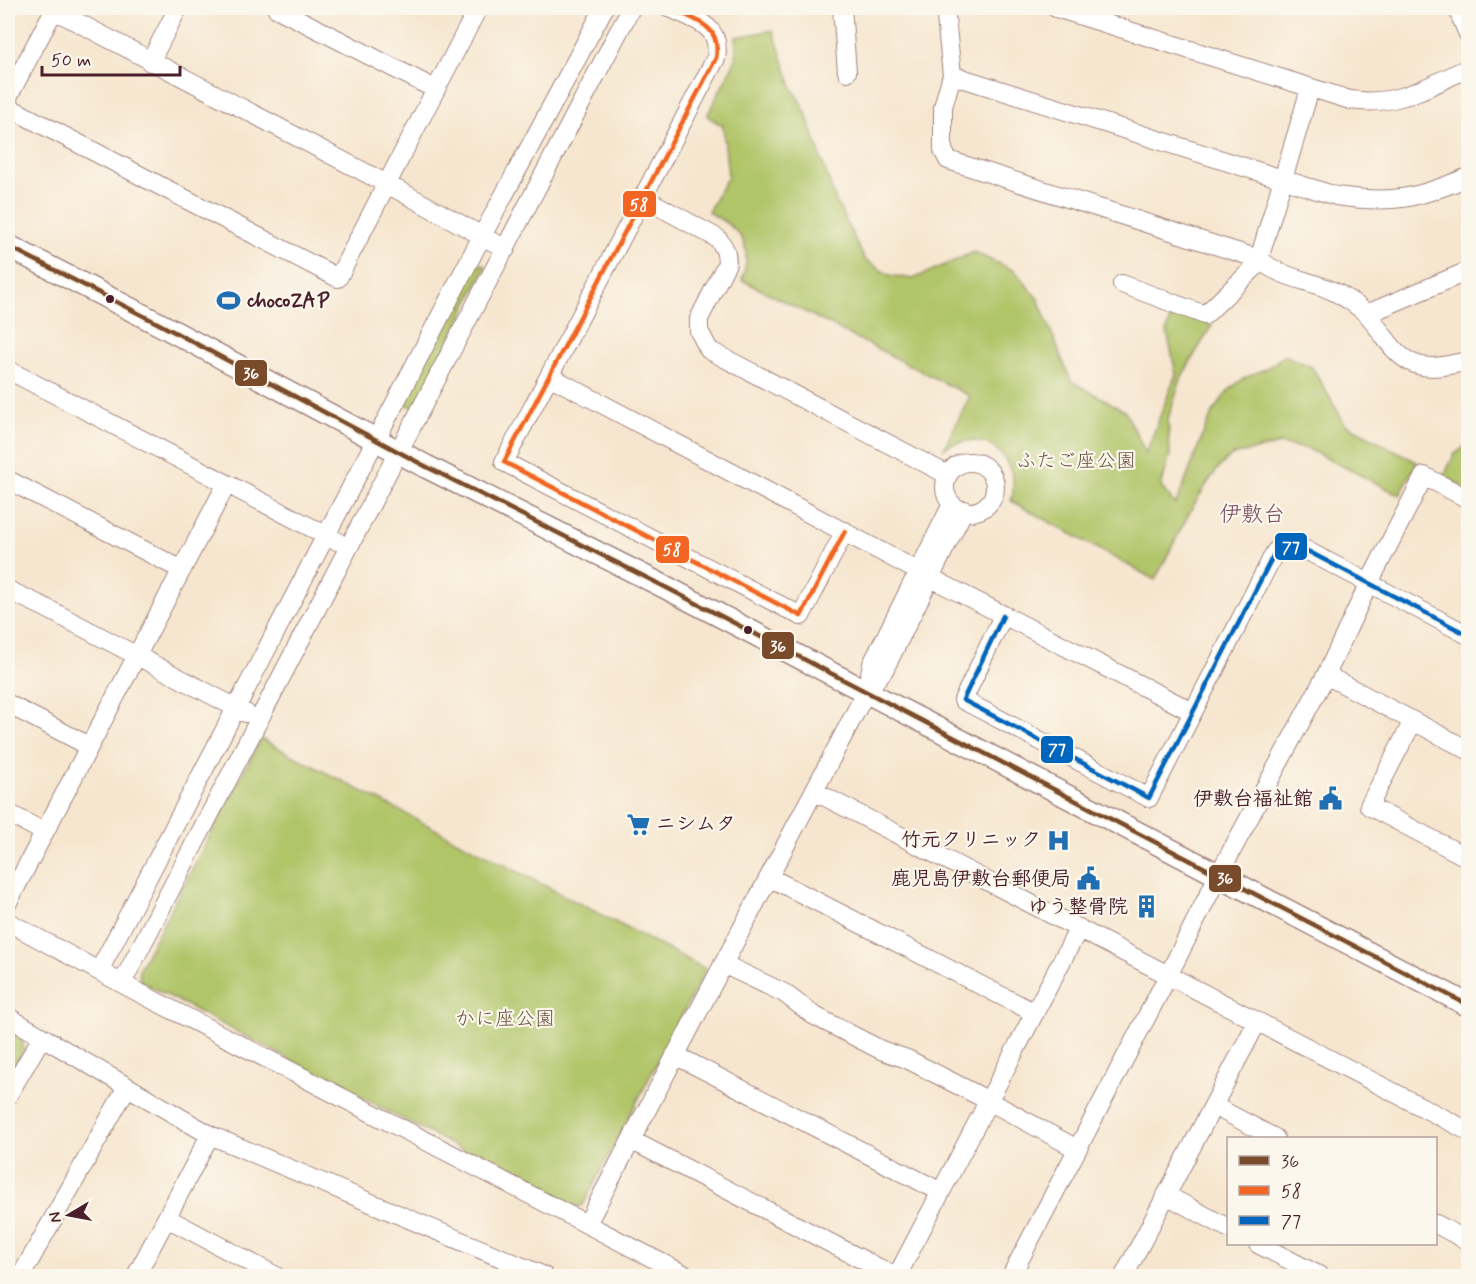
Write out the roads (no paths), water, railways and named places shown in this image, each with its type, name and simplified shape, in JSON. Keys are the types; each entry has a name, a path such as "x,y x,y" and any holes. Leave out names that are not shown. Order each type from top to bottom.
{"street":[{"path":"150,62 178,8"},
{"path":"276,8 435,89"},
{"path":"8,107 338,278 478,8"},
{"path":"99,971 482,236 604,8"},
{"path":"122,983 631,8"},
{"path":"670,8 711,29 716,36 718,47 716,58 504,462 801,616 845,531"},
{"path":"842,8 847,72"},
{"path":"945,8 951,75 943,107 943,150 948,160 1259,259 1268,267 1331,289 1367,314 1395,350 1405,359 1418,365 1433,367 1468,361"},
{"path":"1056,8 1092,13 1310,89 1350,100 1371,103 1395,100 1468,68"},
{"path":"1457,8 1468,34"},
{"path":"8,97 54,9 506,249"},
{"path":"951,75 1336,196 1369,201 1390,201 1435,191 1468,177"},
{"path":"1122,284 1205,315 1254,268 1259,259 1310,89"},
{"path":"644,198 717,238 723,244 727,263 699,319 699,331 709,350 948,475"},
{"path":"8,246 400,453 668,588 1468,1005"},
{"path":"1367,314 1468,271"},
{"path":"8,370 349,548"},
{"path":"549,376 1003,616 1192,712"},
{"path":"970,462 986,468 994,482 991,499 978,510 958,507 945,491 948,475 954,467 961,463 970,462"},
{"path":"1011,1276 1218,876 1326,675 1369,583 1424,476 1468,499"},
{"path":"8,480 182,570"},
{"path":"8,902 226,485"},
{"path":"587,1224 866,692 872,664 925,575 958,507"},
{"path":"1003,616 963,700 1149,798 1279,548 1298,546 1468,635"},
{"path":"8,591 42,606 258,719"},
{"path":"1326,675 1468,750"},
{"path":"8,704 89,746"},
{"path":"1413,721 1370,806 1468,858"},
{"path":"814,791 1468,1131"},
{"path":"8,813 44,832"},
{"path":"769,877 1035,1013"},
{"path":"8,922 687,1276"},
{"path":"631,1140 895,1276 1079,928"},
{"path":"723,964 784,993 813,1015 871,1045 907,1059 1077,1149"},
{"path":"8,1017 210,1135 544,1276"},
{"path":"1124,1276 1257,1022"},
{"path":"8,1095 42,1037"},
{"path":"675,1055 941,1192"},
{"path":"21,1276 127,1087"},
{"path":"1214,1106 1273,1137"},
{"path":"136,1276 210,1135"},
{"path":"1166,1195 1227,1227"},
{"path":"167,1218 276,1276"},
{"path":"1437,1225 1468,1241"},
{"path":"1260,1245 1320,1276"}],"place":[{"name":"chocoZAP","path":"229,301"},
{"name":"伊敷台福祉館","path":"1331,799"},
{"name":"ニシムタ","path":"638,824"},
{"name":"竹元クリニック","path":"1059,840"},
{"name":"鹿児島伊敷台郵便局","path":"1089,879"},
{"name":"ゆう整骨院","path":"1146,907"}],"district":[{"name":"伊敷台","path":"1252,515"}],"park label":[{"name":"ふたご座公園","path":"1076,461"},
{"name":"かに座公園","path":"505,1019"}]}
